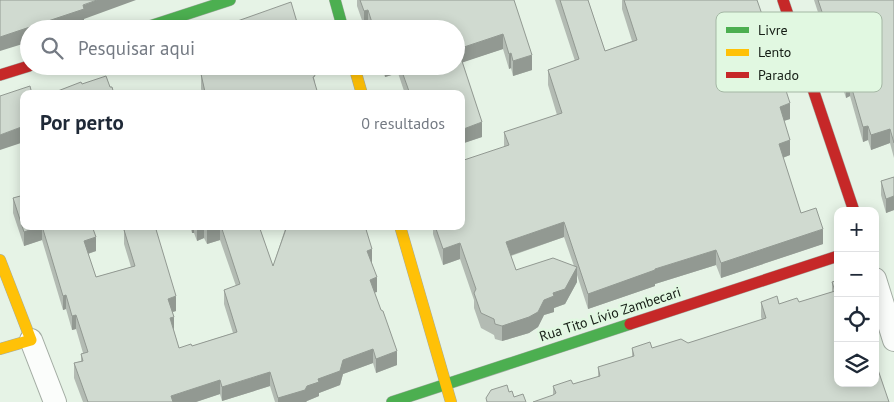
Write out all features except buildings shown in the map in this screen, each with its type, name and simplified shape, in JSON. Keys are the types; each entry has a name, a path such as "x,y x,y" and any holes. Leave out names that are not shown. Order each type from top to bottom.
{"street":[{"path":"169,20 230,0"},
{"path":"335,0 341,20"},
{"path":"783,0 787,12"},
{"path":"0,75 20,69"},
{"path":"357,75 361,90"},
{"path":"814,92 853,207"},
{"path":"401,230 452,402"},
{"name":"Rua Tito Lívio Zambecari","path":"392,402 834,257"},
{"path":"0,260 54,402"},
{"path":"879,291 894,340"},
{"path":"0,349 31,340"}],"traffic: fast":[{"path":"169,20 230,0"},
{"path":"335,0 341,20"},
{"path":"392,402 630,324"}],"traffic: slow":[{"path":"357,75 361,90"},
{"path":"401,230 451,402"},
{"path":"0,260 31,340 0,349"}],"traffic: jam":[{"path":"783,0 787,12"},
{"path":"0,75 20,69"},
{"path":"814,92 853,207"},
{"path":"630,324 834,257"}]}
